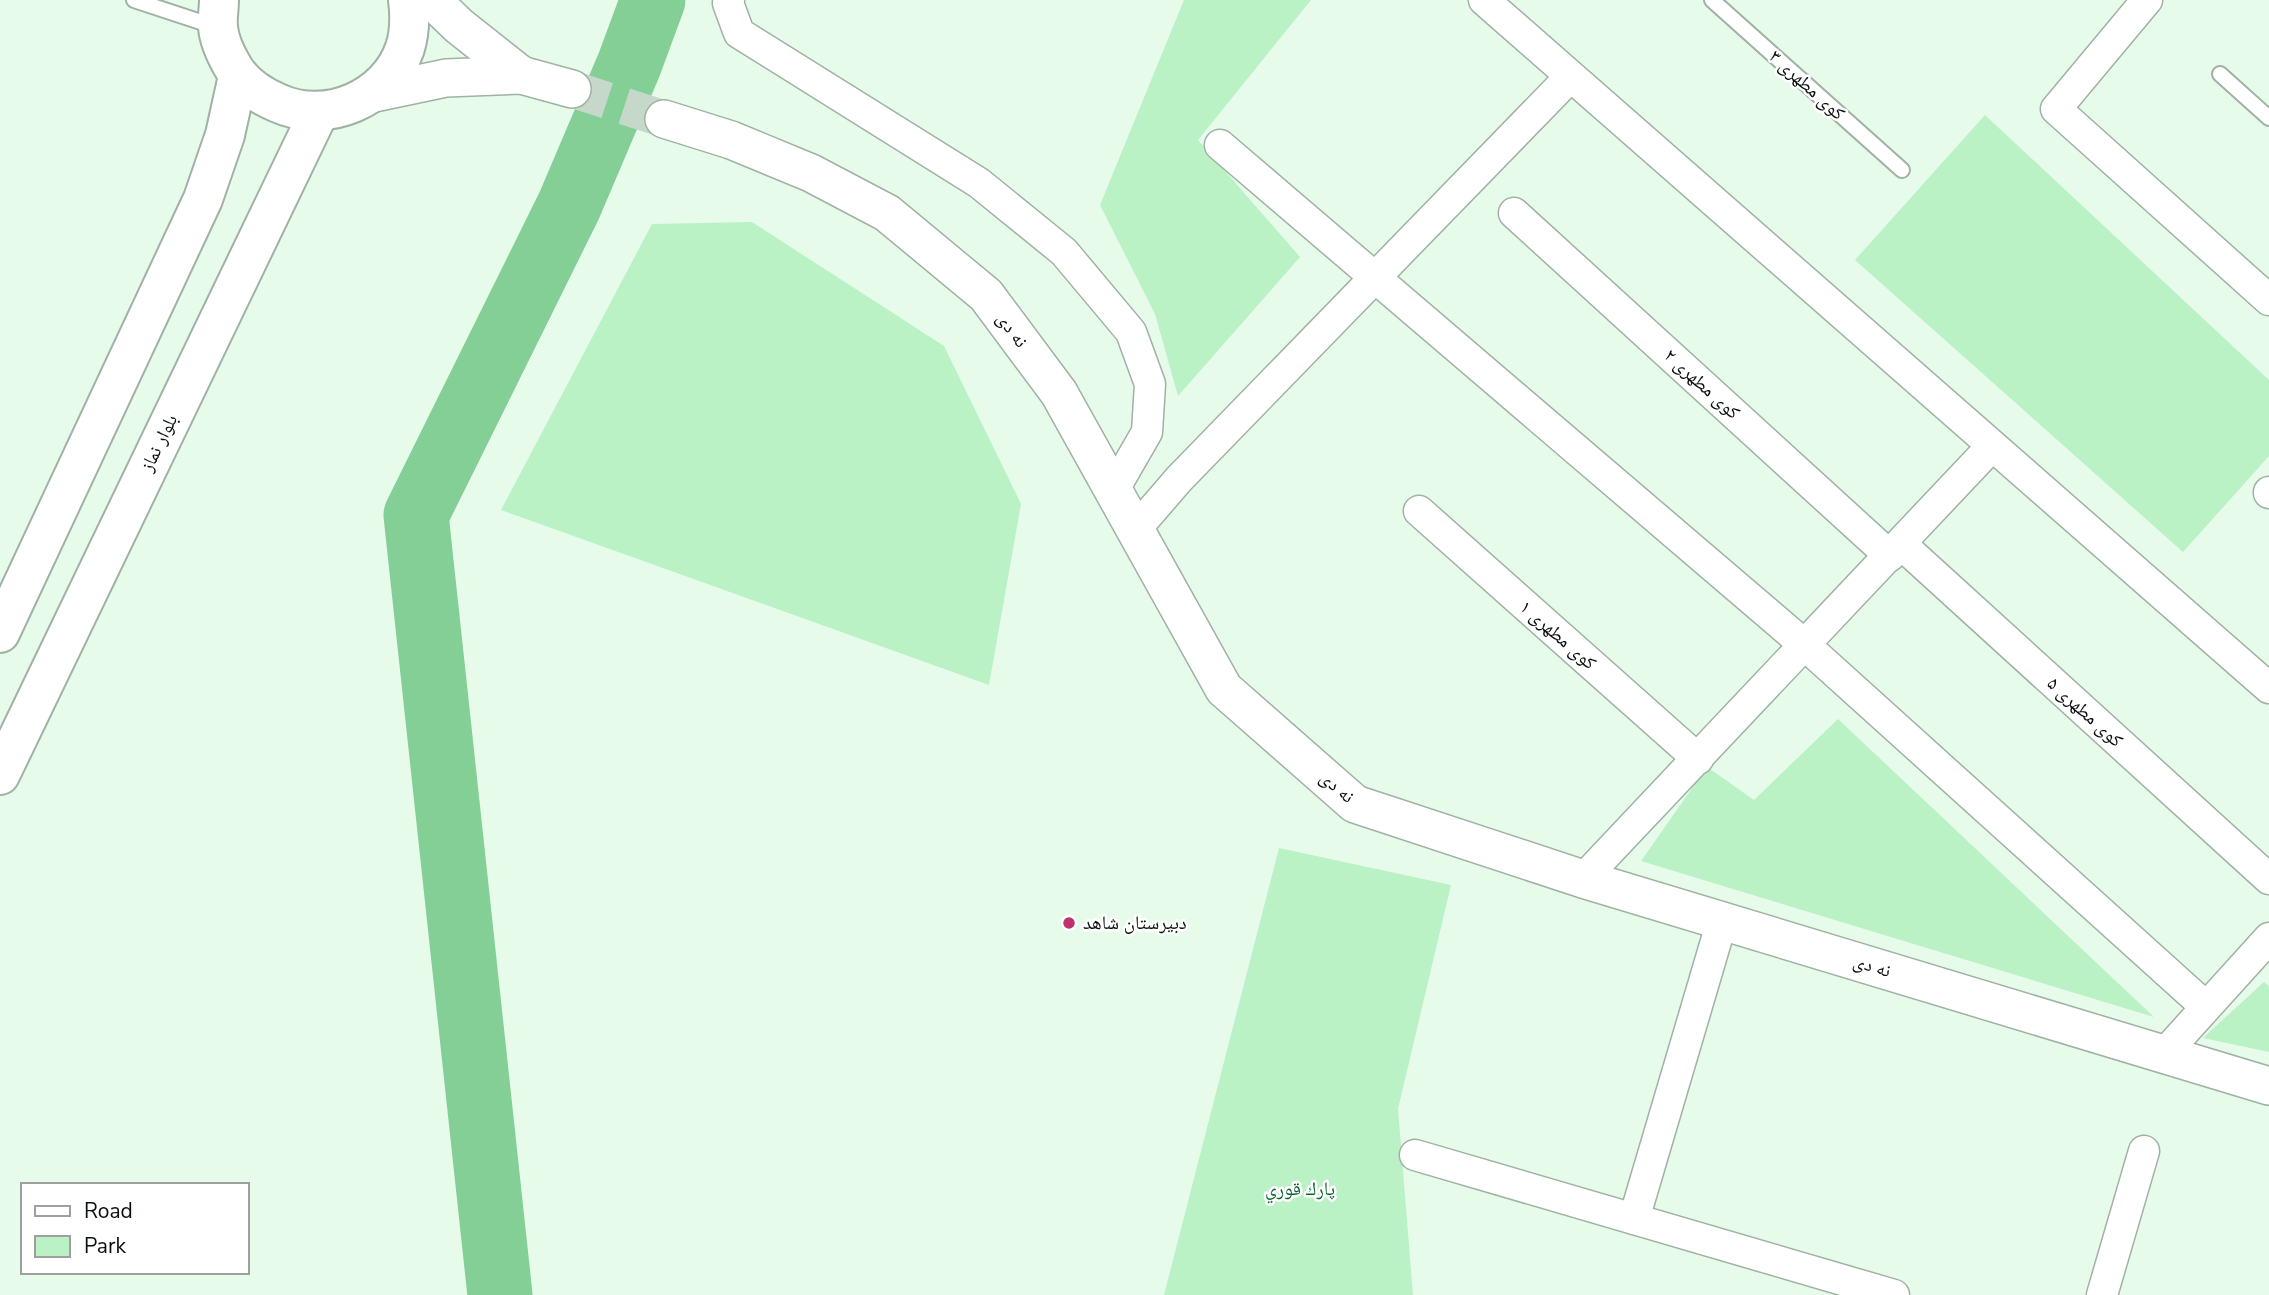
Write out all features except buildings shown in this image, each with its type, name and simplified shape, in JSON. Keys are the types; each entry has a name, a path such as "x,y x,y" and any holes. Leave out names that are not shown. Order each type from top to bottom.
{"main road":[{"path":"218,14 225,53 238,76 261,96 289,108 319,112 345,107 370,94 391,74 405,49 411,20 408,0"},
{"path":"0,633 203,199 225,135 238,76"},
{"name":"بلوار نماز","path":"0,775 319,112"}],"street":[{"path":"432,0 459,26 521,75"},
{"path":"729,0 739,33 979,183 1064,251 1131,332 1150,384 1147,432 1113,491"},
{"path":"1484,0 2269,688"},
{"path":"2147,0 2056,109 2269,300"},
{"path":"370,94 446,78 521,75 572,89"},
{"path":"1135,530 1179,479 1570,77"},
{"name":"نه دی","path":"664,119 731,140 811,173 887,213 986,295 1059,393 1224,689 1355,804 1583,879 2269,1086"},
{"path":"1220,145 1806,646 2206,1007"},
{"name":"کوی مطهری ۲","path":"1514,213 1895,550"},
{"path":"1583,879 1806,646 1992,446"},
{"name":"کوی مطهری ۱","path":"1419,511 1698,759"},
{"name":"کوی مطهری ۵","path":"1895,550 2269,879"},
{"path":"1634,1219 1722,920"},
{"path":"2164,1054 2269,938"},
{"path":"2102,1295 2144,1151"},
{"path":"1415,1155 1894,1295"}],"lane":[{"path":"134,0 218,14"},
{"name":"کوی مطهری ۳","path":"1712,0 1902,170"},
{"path":"2220,74 2269,118"}],"green space":[{"path":"1184,0 1311,0 1198,140 1300,257 1178,396 1155,314 1100,205"},
{"path":"1985,115 2269,380 2269,456 2183,552 1855,260"},
{"path":"752,222 944,346 1021,504 989,685 501,510 652,224"},
{"path":"1838,719 2154,1017 1641,861 1707,767 1754,800"},
{"name":"پارك قوري","path":"1279,848 1451,885 1398,1109 1413,1295 1164,1295"},
{"path":"2264,982 2269,986 2269,1052 2203,1038"}],"waterway":[{"path":"500,1295 416,515 569,206 629,65 653,0"}],"tunnel":[{"path":"572,89 664,119"}],"place":[{"name":"دبیرستان شاهد","path":"1069,923"}]}
